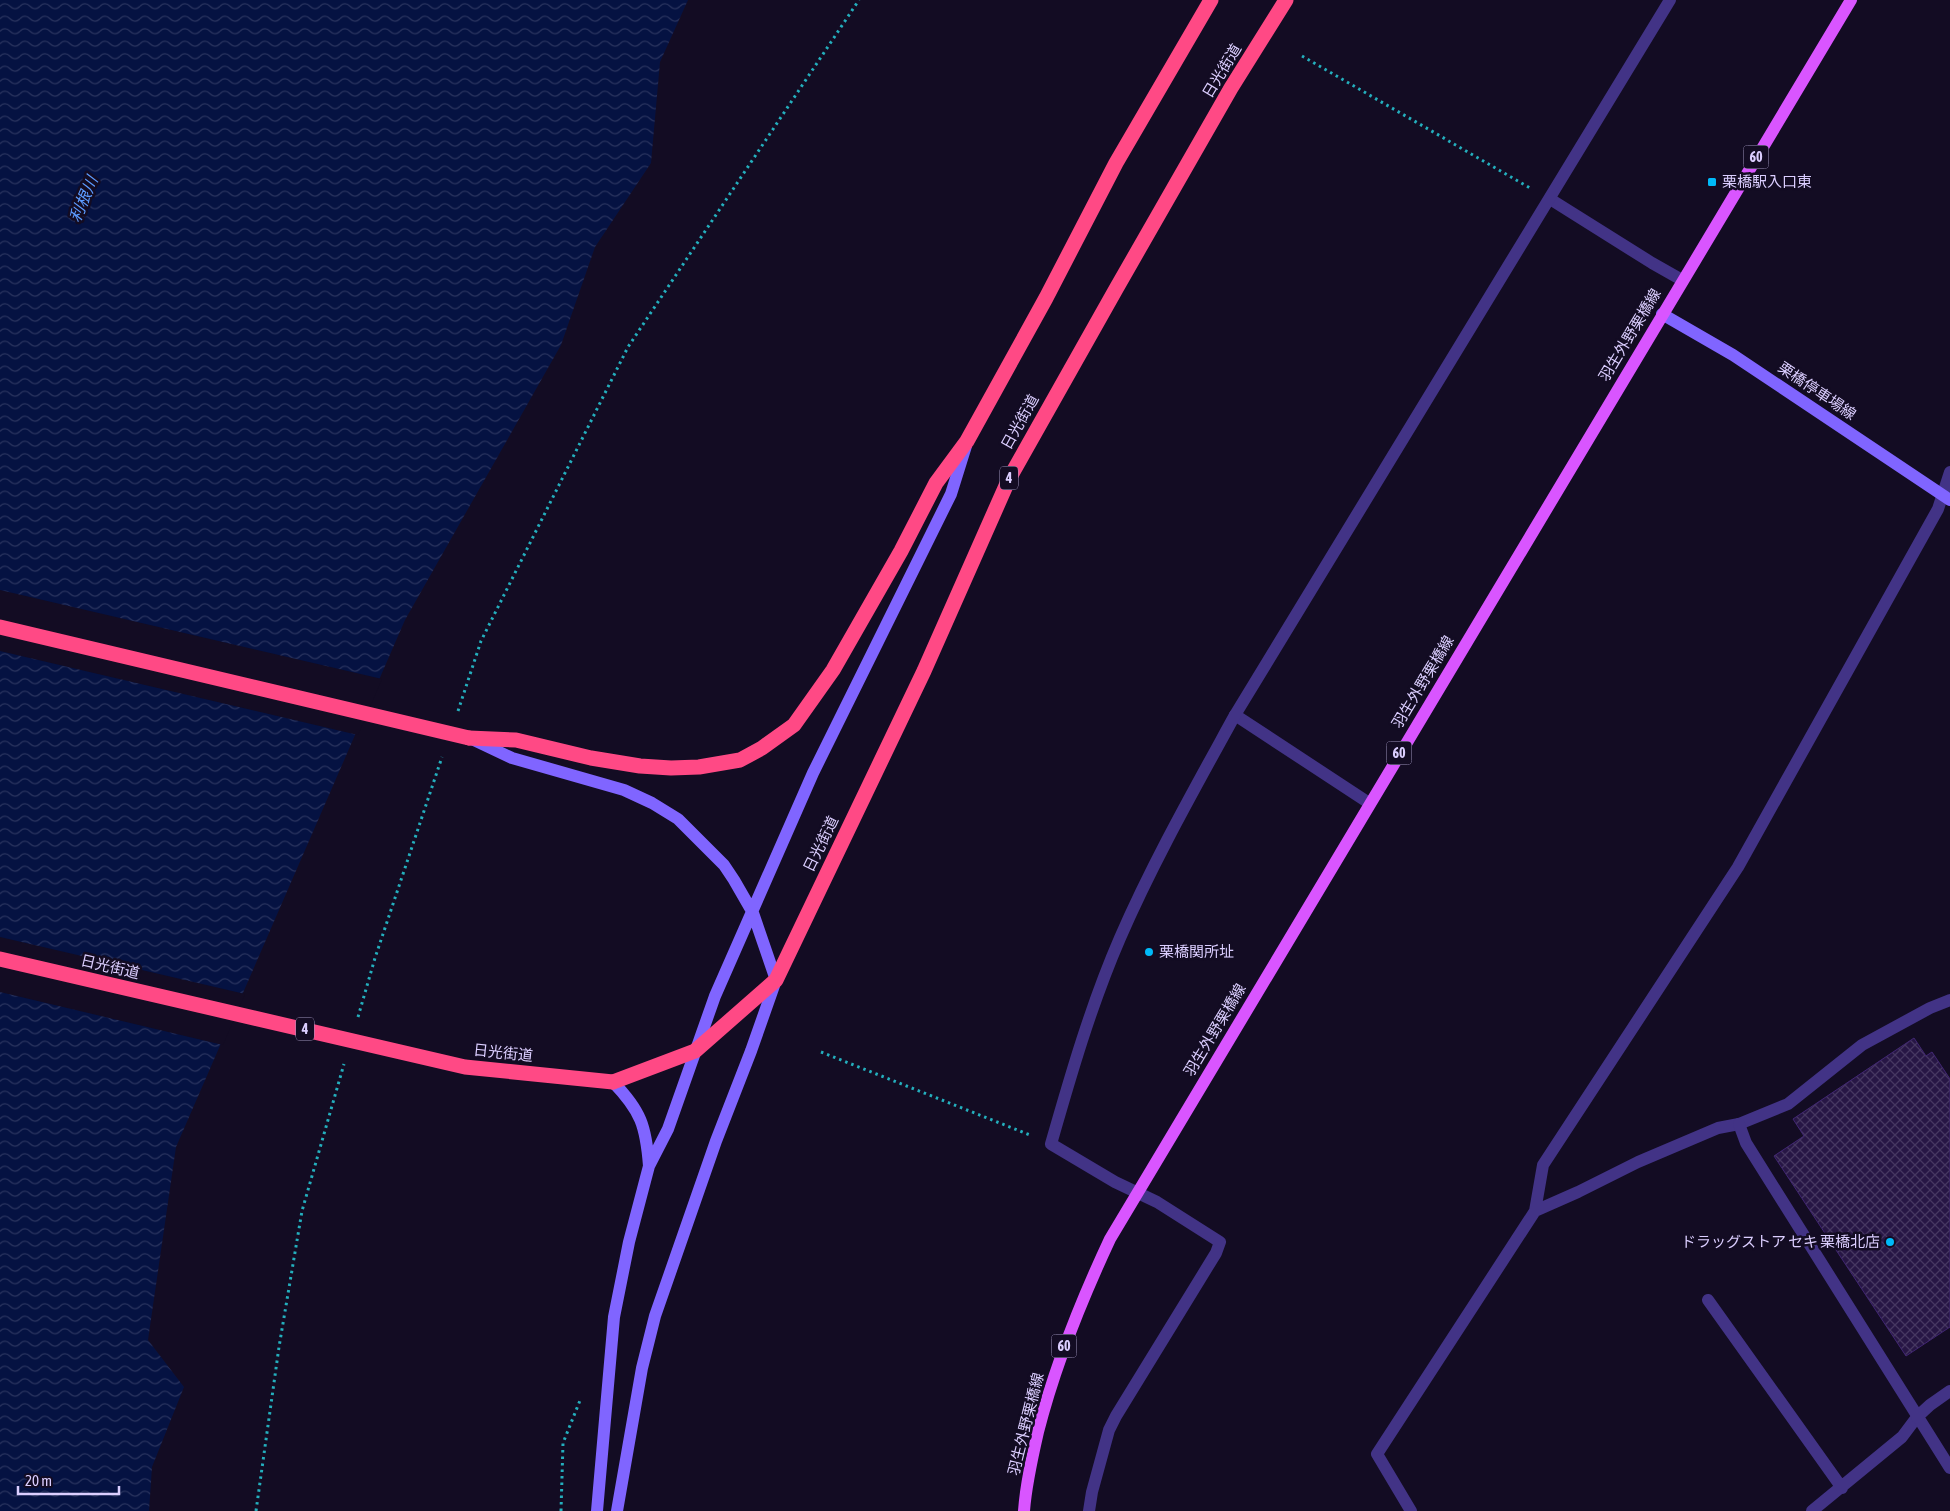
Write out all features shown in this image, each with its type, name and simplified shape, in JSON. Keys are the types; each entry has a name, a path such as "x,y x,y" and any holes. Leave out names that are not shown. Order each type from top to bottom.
{"highway":[{"path":"0,627 469,738 516,740 591,758 640,766 671,768 740,760 762,748 794,725 833,670 901,552 936,482 967,441 1046,298 1116,163 1210,0"},
{"name":"日光街道","path":"0,959 465,1067 613,1082 695,1051 776,980 924,672 1009,479 1226,97 1286,0"}],"main road":[{"name":"羽生外野栗橋線","path":"1024,1511 1032,1456 1047,1397 1064,1345 1089,1282 1110,1238 1851,0"}],"street":[{"path":"1089,1511 1092,1492 1107,1439 1116,1416 1216,1253 1220,1242 1157,1202 1136,1193 1051,1144 1085,1029 1120,938 1200,779 1235,715 1670,0"},
{"path":"1550,199 1682,280"},
{"name":"栗橋停車場線","path":"1662,314 1732,355 1947,497"},
{"path":"597,1511 614,1317 629,1242 649,1166 668,1129 715,996 818,764 951,494 967,441"},
{"path":"1411,1511 1377,1454 1535,1211 1543,1165 1738,867 1938,509 1947,497 1950,472"},
{"path":"1235,715 1369,804"},
{"path":"469,738 512,758 624,790 652,802 688,828 724,864 753,913 776,980 716,1142 655,1316 641,1378 617,1511"},
{"path":"1535,1211 1647,1158 1718,1128 1740,1124 1788,1104 1862,1045 1930,1008 1950,1000"},
{"path":"613,1082 625,1094 642,1119 649,1166"},
{"path":"1740,1124 1746,1143 1950,1468"},
{"path":"1708,1300 1842,1488"},
{"path":"1812,1511 1902,1437 1917,1416 1950,1391"}],"path":[{"path":"1302,56 1537,192"},
{"path":"820,1052 1051,1144"},
{"path":"561,1511 563,1443 584,1391"}],"water":[{"name":"利根川","path":"0,0 688,0 660,62 651,163 595,247 561,345 405,620 176,1147 148,1340 184,1387 152,1467 149,1511 0,1511"}],"pier":[{"path":"0,590 382,679 358,735 0,651"},
{"path":"0,937 245,994 223,1045 0,992"}],"building":[{"name":"ドラッグストア セキ 栗橋北店","path":"1914,1038 1926,1056 1932,1052 1950,1079 1950,1327 1906,1356 1774,1156 1804,1136 1793,1119"}],"place":[{"name":"栗橋駅入口東","path":"1712,182"},
{"name":"栗橋関所址","path":"1149,952"},
{"name":"ドラッグストア セキ 栗橋北店","path":"1890,1242"}]}
